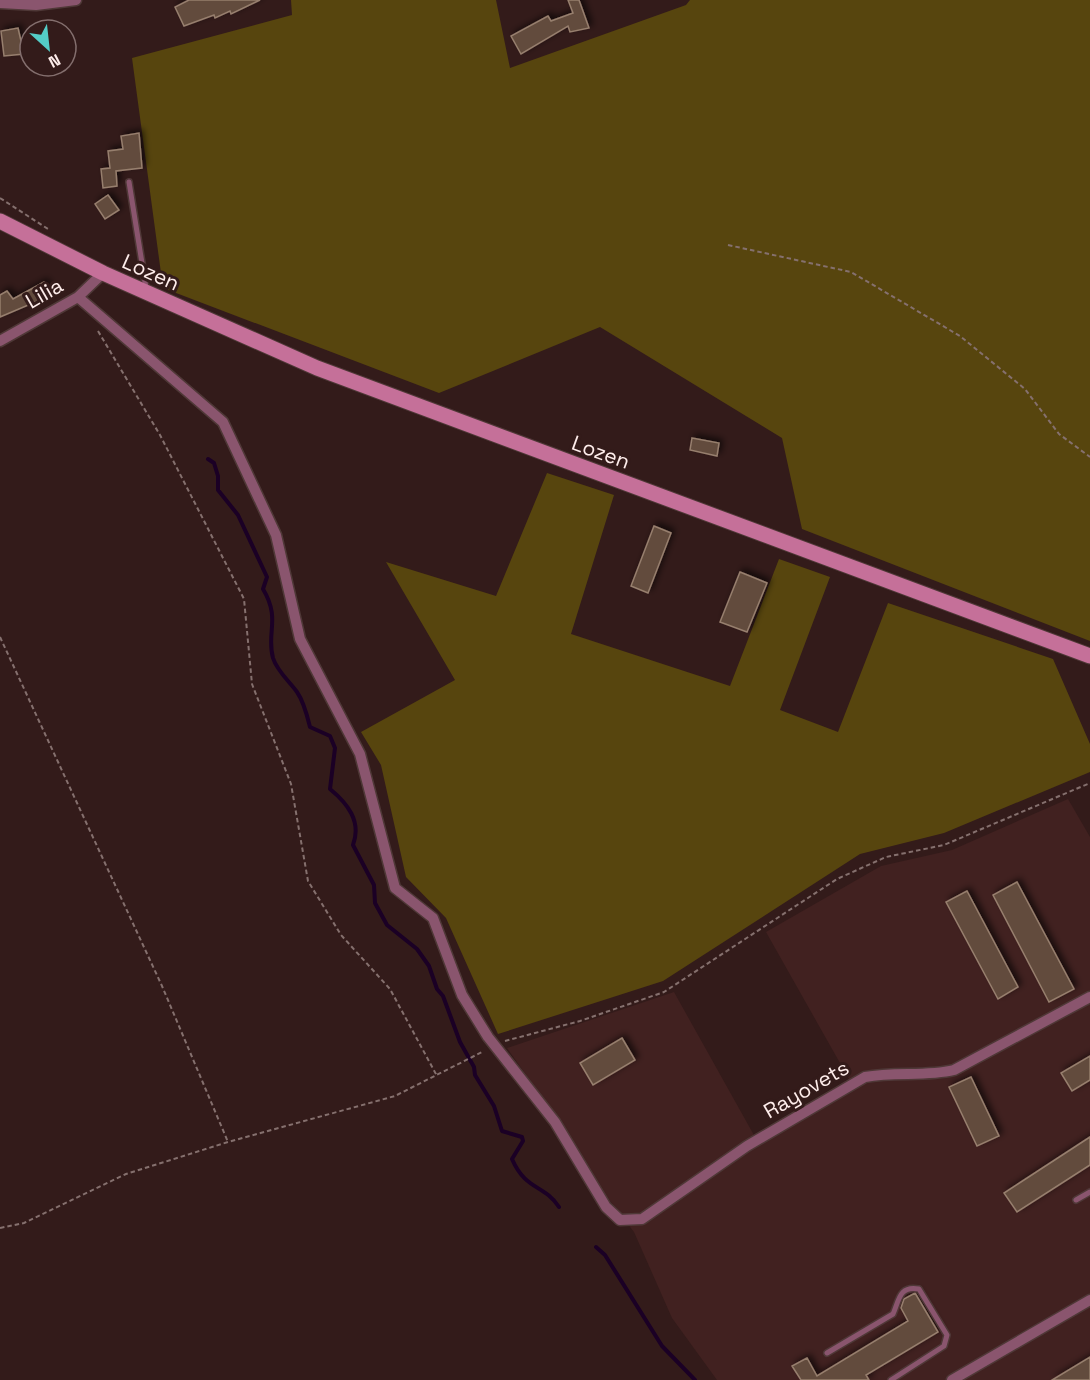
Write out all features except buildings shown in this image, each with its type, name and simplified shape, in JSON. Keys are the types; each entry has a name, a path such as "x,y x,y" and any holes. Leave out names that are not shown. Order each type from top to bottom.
{"street":[{"path":"0,3 36,4 76,0"},
{"name":"Lozen","path":"0,221 103,273 317,368 1090,656"},
{"name":"Lilia","path":"0,341 78,297 103,273"},
{"path":"78,297 223,422 276,535 300,639 360,754 395,888 433,918 462,995 495,1046"},
{"name":"Rayovets","path":"495,1046 555,1122 606,1207 620,1220 642,1219 747,1146 865,1077 884,1073 935,1074 954,1070 1090,997"},
{"path":"952,1380 1090,1300"}],"lane":[{"path":"129,182 147,293"},
{"path":"1076,1200 1090,1192"},
{"path":"827,1353 893,1314 899,1295 911,1288 919,1289 947,1335 947,1341 944,1346 891,1380"}],"path":[{"path":"728,245 851,272 960,336 1025,388 1059,434 1090,457"},
{"path":"96,326 160,435 244,599 252,684 291,784 308,881 341,935 390,989 437,1076"},
{"path":"0,637 162,986 228,1142"},
{"path":"495,1046 664,992 837,879 862,866 886,857 944,845 1090,783"},
{"path":"0,1228 24,1223 126,1174 228,1142 362,1107 405,1091 479,1054"}],"shaded area":[{"path":"291,0 496,0 510,68 686,5 690,0 1090,0 1090,641 802,529 782,438 600,327 439,393 163,288 132,58 292,15"},
{"path":"547,473 614,495 571,634 730,686 779,559 830,577 780,710 838,732 888,603 1053,659 1090,744 1090,772 944,833 860,854 663,981 498,1034 446,918 406,877 381,765 361,732 455,680 386,562 496,596"},
{"path":"1068,799 1090,837 1090,1380 717,1380 672,1318 634,1232 592,1178 558,1120 507,1048 674,992 755,1137 849,1079 766,932 881,866 952,850"}],"waterway":[{"path":"208,459 214,463 218,476 218,490 238,515 267,577 263,589 271,609 271,649 275,663 299,696 310,727 330,736 335,748 330,789 342,800 354,820 356,828 353,845 374,885 375,903 387,925 417,949 429,966 460,1042 474,1067 475,1075 494,1106 502,1131 522,1137 523,1141 512,1159 517,1169 523,1177 547,1194 559,1207"},
{"path":"596,1247 605,1255 662,1346 695,1380"}]}
